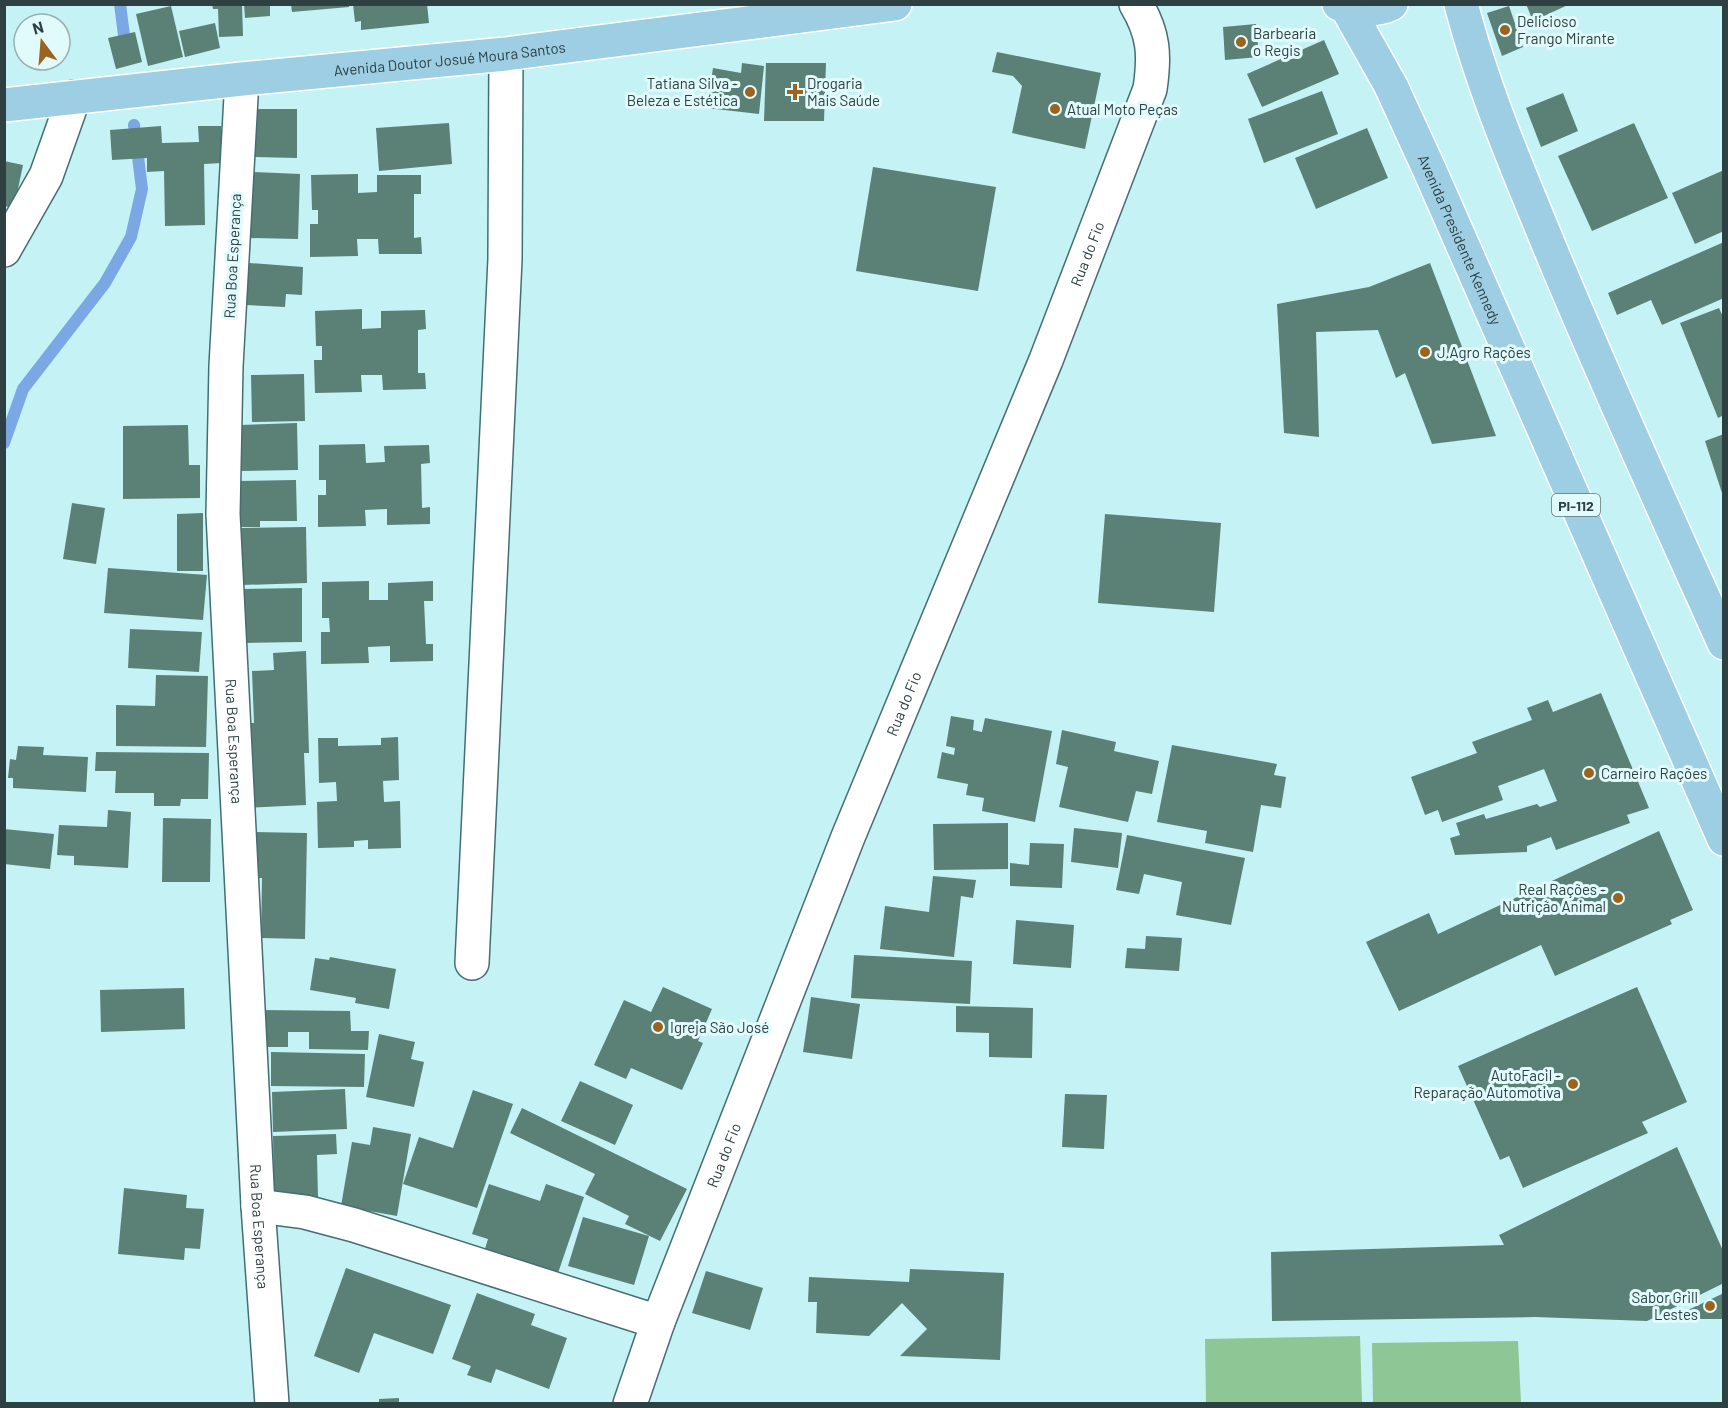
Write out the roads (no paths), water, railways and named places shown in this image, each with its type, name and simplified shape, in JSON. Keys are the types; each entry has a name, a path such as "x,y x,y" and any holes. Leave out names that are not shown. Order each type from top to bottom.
{"main road":[{"name":"Avenida Doutor Josué Moura Santos","path":"4,105 242,79 506,54 895,4"},
{"name":"Avenida Presidente Kennedy","path":"1343,6 1373,9 1391,4"},
{"path":"1461,4 1474,51 1506,140 1578,315 1724,643"},
{"name":"Avenida Presidente Kennedy","path":"1343,6 1391,86 1425,160 1724,839"}],"street":[{"name":"Rua do Fio","path":"630,1404 658,1322 848,837 1046,360 1150,89 1154,61 1151,33 1136,4"},
{"path":"472,963 505,259 506,54"},
{"name":"Rua Boa Esperança","path":"242,79 226,366 223,514 258,1206 272,1404"},
{"path":"4,250 46,176 74,97"},
{"path":"258,1206 305,1212 354,1226 658,1322"}],"waterway":[{"path":"120,4 126,51"},
{"path":"4,443 23,389 105,283 131,237 142,189 134,125"}],"place":[{"name":"Delicioso Frango Mirante","path":"1505,30"},
{"name":"Barbearia o Regis","path":"1241,42"},
{"name":"Tatiana Silva - Beleza e Estética","path":"750,92"},
{"name":"Drogaria Mais Saúde","path":"795,92"},
{"name":"Atual Moto Peças","path":"1055,109"},
{"name":"J.Agro Rações","path":"1425,352"},
{"name":"Carneiro Rações","path":"1589,773"},
{"name":"Real Rações - Nutrição Animal","path":"1618,898"},
{"name":"Igreja São José","path":"658,1027"},
{"name":"AutoFacil - Reparação Automotiva","path":"1573,1084"},
{"name":"Sabor Grill Lestes","path":"1710,1306"}]}
